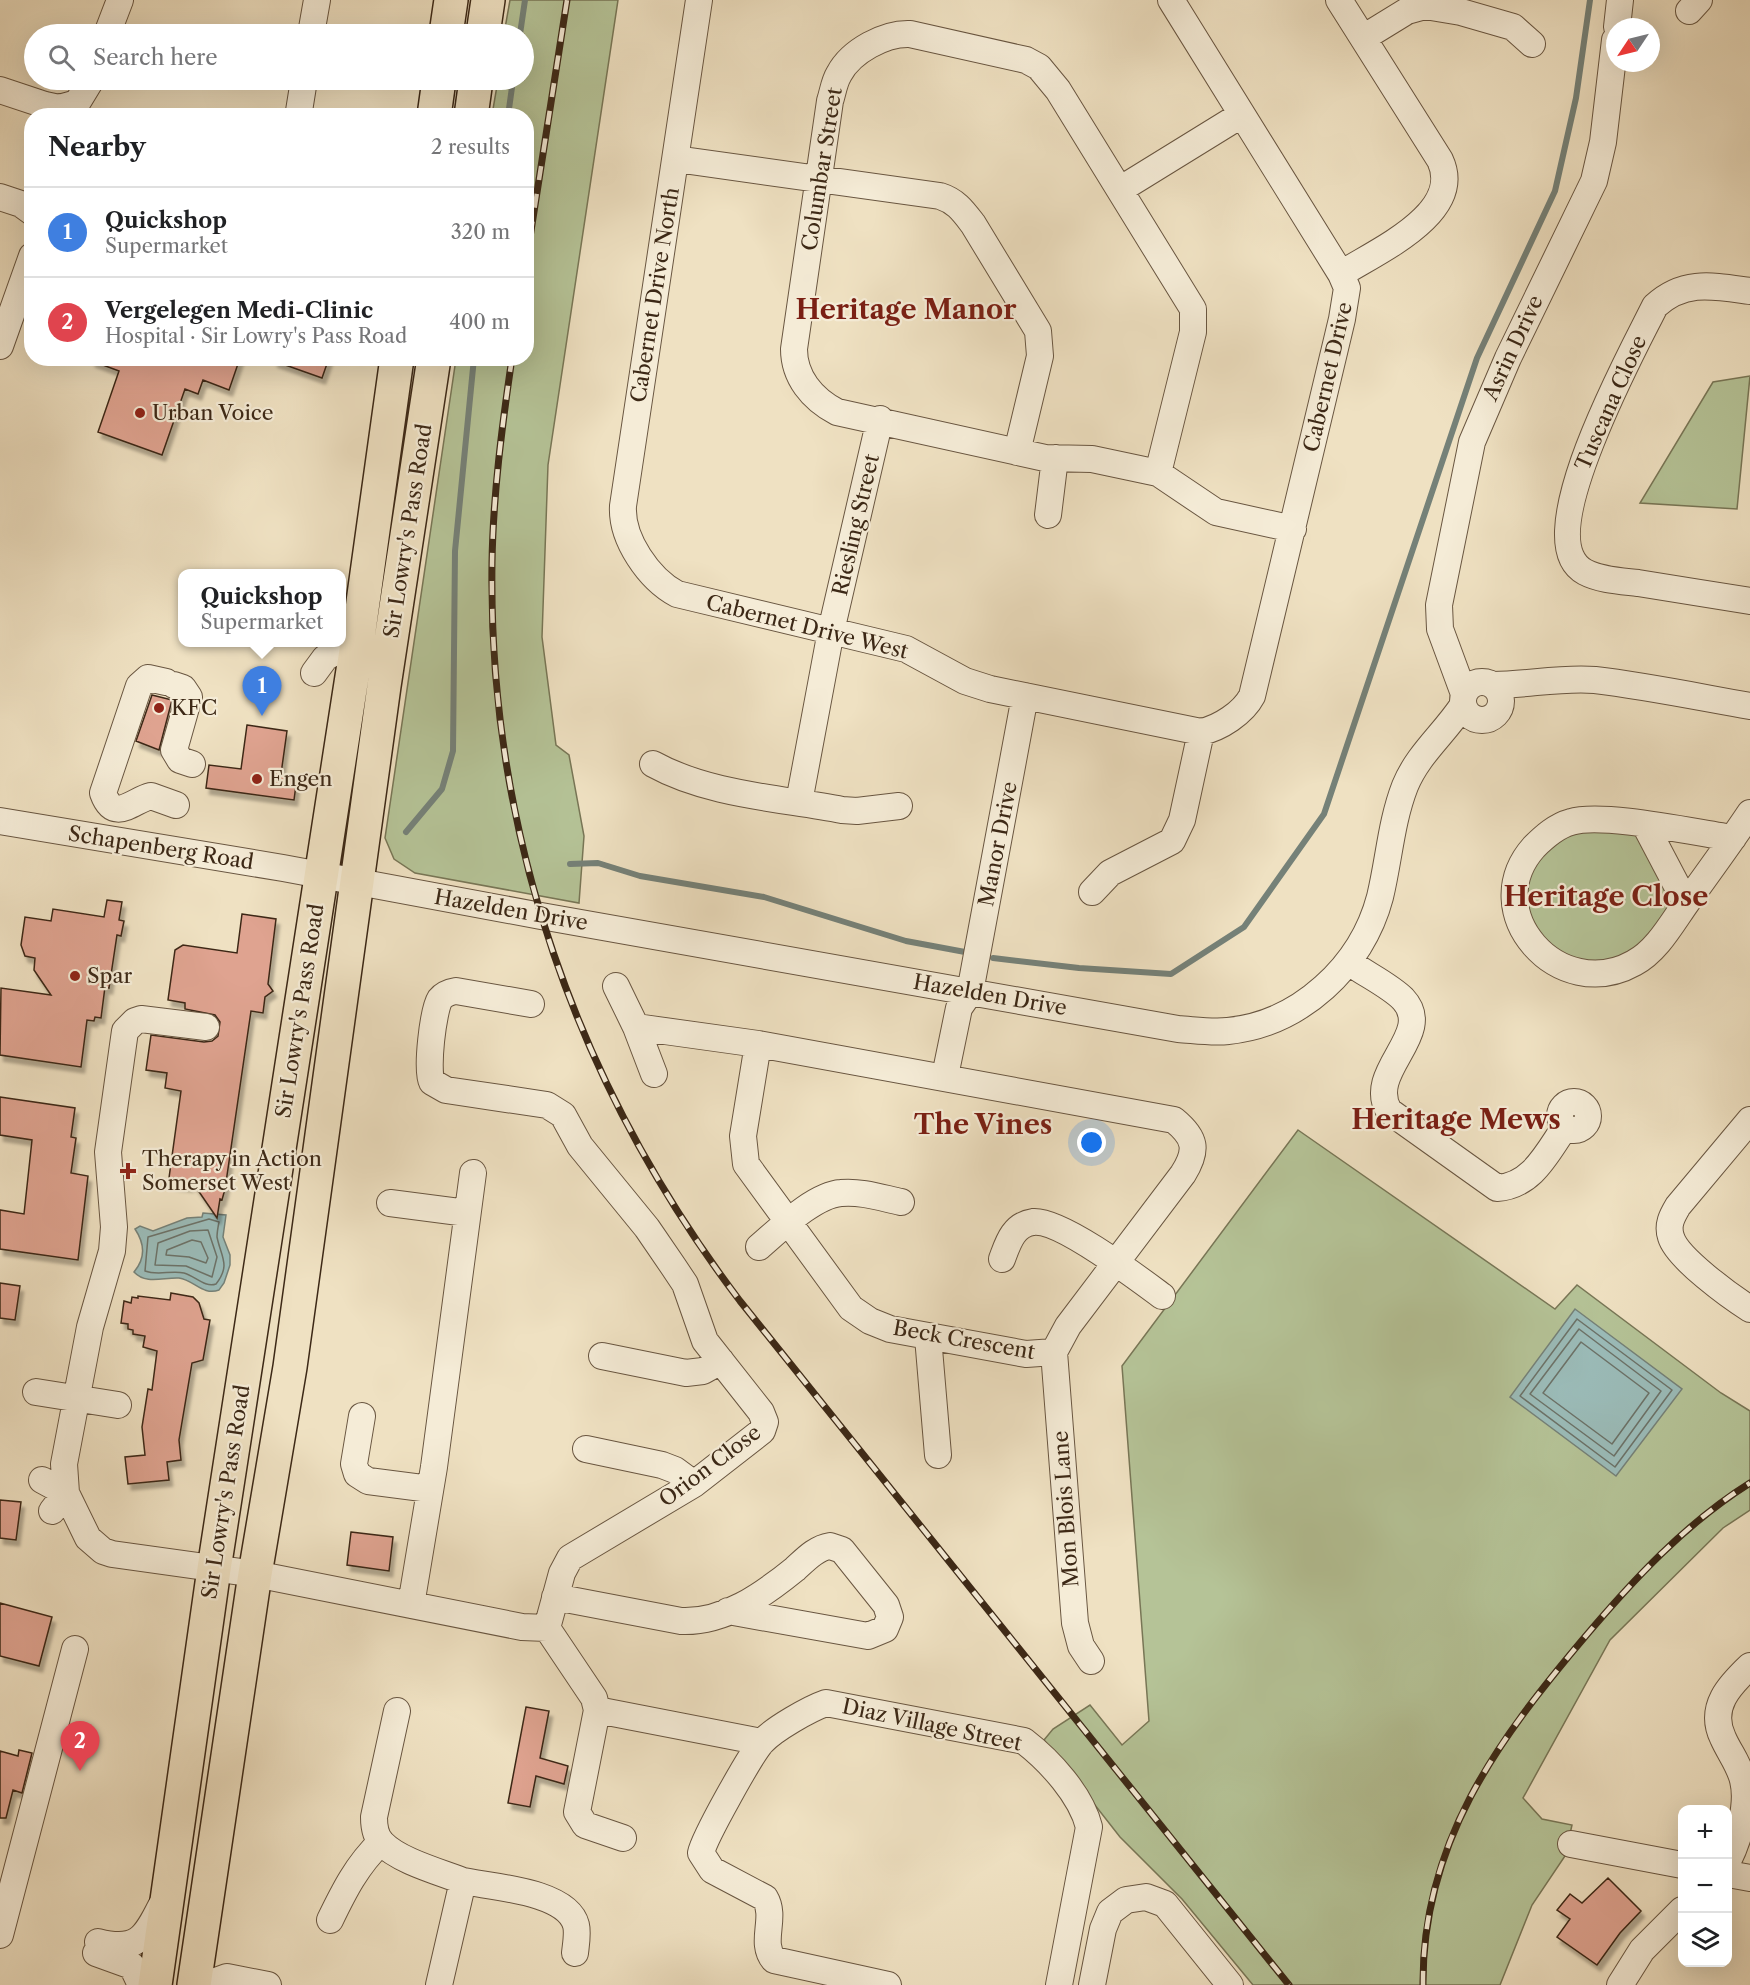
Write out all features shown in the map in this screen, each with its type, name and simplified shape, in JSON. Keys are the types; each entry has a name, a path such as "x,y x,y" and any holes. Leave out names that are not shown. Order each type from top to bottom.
{"main road":[{"path":"447,24 451,0"},
{"path":"484,24 488,0"},
{"path":"435,108 438,90"},
{"path":"472,108 475,90"},
{"name":"Sir Lowry's Pass Road","path":"155,1985 214,1569 358,638 396,366"},
{"name":"Sir Lowry's Pass Road","path":"194,1985 255,1574 291,1367 394,612 409,536 433,366"}],"street":[{"path":"111,24 120,0"},
{"path":"313,24 317,0"},
{"name":"Cabernet Drive North","path":"657,582 628,536 622,519 699,0"},
{"name":"Cabernet Drive","path":"1171,0 1341,274 1347,288 1347,297 1293,529 1252,696 1240,712 1210,730 1201,732"},
{"path":"1339,0 1440,160 1446,181 1441,195 1424,221 1341,274"},
{"path":"1618,18 1620,0"},
{"path":"1363,38 1407,11 1425,6 1461,12 1513,27 1532,44"},
{"name":"Columbar Street","path":"1158,473 1195,320 1188,300 1058,90 1039,67 1026,60 898,33 877,42 840,72 830,101 794,349 794,363 800,377 821,404 837,412 880,419 1017,452 1054,458 1092,459 1158,473 1216,512 1293,529"},
{"name":"Asrin Drive","path":"1478,698 1453,661 1440,628 1439,605 1472,442 1503,368 1594,181 1603,142 1611,72"},
{"path":"0,90 59,108 76,103 85,90"},
{"path":"299,108 302,90"},
{"path":"1121,189 1241,115"},
{"path":"676,159 940,196 960,207 973,224 1038,331 1040,356 1017,452"},
{"path":"0,197 24,206"},
{"path":"0,346 24,278"},
{"name":"Tuscana Close","path":"1750,291 1717,287 1686,288 1668,293 1654,306 1581,462 1566,538 1569,554 1575,565 1598,577 1750,600"},
{"name":"Riesling Street","path":"799,802 831,631 880,419"},
{"path":"1048,515 1054,458"},
{"name":"Cabernet Drive West","path":"657,582 677,594 906,649 965,681 1025,696 1201,732"},
{"path":"346,645 358,638"},
{"path":"314,673 325,658 343,647"},
{"path":"176,805 151,796 128,808 121,809 109,803 104,793 141,682 152,677 186,690 189,697 174,750 180,760 192,764"},
{"name":"Hazelden Drive","path":"357,883 1178,1029 1229,1031 1270,1021 1302,1005 1332,981 1348,962 1362,943 1377,905 1396,814 1405,787 1426,747 1478,698 1528,685 1562,680 1594,680 1750,706"},
{"name":"Manor Drive","path":"970,992 1025,696"},
{"path":"1092,892 1110,873 1166,846 1177,834 1201,732"},
{"path":"653,764 671,774 707,786 799,802 857,811 899,806"},
{"path":"1733,838 1595,819 1571,822 1545,835 1528,855 1519,873 1514,898 1521,925 1538,951 1560,968 1580,974 1605,974 1634,963 1660,940 1733,838 1750,813"},
{"path":"1645,825 1686,903"},
{"name":"Schapenberg Road","path":"1,828 357,883"},
{"path":"1348,962 1403,1000 1413,1022 1410,1033 1382,1090 1383,1102 1389,1111 1497,1188 1511,1187 1524,1181 1565,1127"},
{"path":"616,986 636,1026 654,1074"},
{"name":"Orion Close","path":"531,1004 456,991 445,994 438,1003 429,1077 440,1089 547,1104 559,1111 580,1146 647,1228 673,1266 684,1284 705,1341 765,1416 765,1426 694,1484 627,1526 576,1553 565,1565 547,1628"},
{"path":"953,1078 959,1008 970,992"},
{"path":"59,1502 90,1327 112,1251 114,1227 108,1152 125,1031 135,1021 141,1019 206,1027"},
{"path":"636,1026 758,1044"},
{"name":"Beck Crescent","path":"758,1044 1174,1119 1185,1129 1193,1142 1190,1164 1068,1326 1054,1352 1026,1354 928,1336 870,1322 851,1308 746,1164 742,1150 758,1044"},
{"path":"1750,1120 1678,1206 1671,1219 1670,1229 1671,1238 1683,1256 1750,1309"},
{"path":"411,1605 430,1489 473,1173"},
{"path":"759,1247 822,1198 838,1192 856,1192 901,1202"},
{"path":"390,1203 467,1213"},
{"path":"1002,1259 1010,1238 1016,1231 1035,1222 1067,1233 1115,1262 1162,1296"},
{"path":"928,1336 938,1455"},
{"name":"Mon Blois Lane","path":"1054,1352 1075,1623 1082,1646 1091,1661"},
{"path":"602,1356 687,1373 704,1371 721,1361"},
{"path":"36,1392 118,1405"},
{"path":"362,1416 354,1464 357,1474 368,1481 430,1489"},
{"path":"586,1449 675,1470 694,1484"},
{"path":"42,1480 88,1538 103,1551 255,1574 522,1627 547,1628 594,1698 597,1710 577,1812 585,1825 624,1838"},
{"path":"555,1597 681,1621 700,1621 763,1595 818,1550 830,1546 842,1550 886,1605 890,1617 885,1629 868,1636 728,1611"},
{"path":"0,1935 75,1649"},
{"path":"1729,1859 1744,1808 1743,1780 1723,1738 1718,1716 1723,1695 1750,1666"},
{"name":"Diaz Village Street","path":"888,1985 774,1960 767,1949 770,1914 765,1898 724,1878 705,1862 701,1853 703,1844 762,1742 816,1707 838,1704 1024,1741 1037,1750 1076,1798 1085,1813 1089,1827 1059,1985"},
{"path":"597,1710 762,1742"},
{"path":"398,1711 374,1816 375,1830 381,1842 393,1852 463,1881 539,1896 561,1905 568,1911 577,1927 575,1953"},
{"path":"330,1920 353,1875 365,1857 381,1842"},
{"path":"1571,1844 1678,1864"},
{"path":"1732,1875 1750,1878"},
{"path":"439,1985 463,1881"},
{"path":"141,1985 132,1966 97,1947 120,1946 139,1940 150,1929 170,1886"},
{"path":"1092,1985 1103,1929 1110,1912 1126,1900 1136,1897 1155,1899 1164,1904 1230,1985"},
{"path":"1620,1985 1642,1950 1680,1913"},
{"path":"205,1985 227,1977 268,1985"}],"green space":[{"path":"510,0 618,0 548,465 542,637 556,745 569,755 584,836 579,903 415,873 394,859 385,838 455,366 534,366 534,108 493,108 496,90 534,90 534,24 506,24"},
{"path":"1750,376 1737,509 1640,503 1713,382"},
{"path":"1640,818 1681,898 1638,957 1604,971 1534,944 1514,868 1551,825"},
{"path":"1298,1130 1555,1309 1577,1285 1721,1393 1750,1411 1750,1510 1723,1528 1610,1640 1523,1798 1542,1819 1572,1825 1565,1856 1532,1905 1500,1985 1253,1985 1182,1899 1120,1837 1044,1740 1053,1729 1090,1705 1122,1745 1149,1721 1122,1366"}],"water":[{"path":"203,1213 226,1215 223,1237 230,1255 230,1265 219,1290 208,1291 179,1278 155,1280 144,1278 134,1272 141,1261 143,1251 141,1240 135,1229 140,1226 153,1231 187,1218 202,1217"},
{"path":"1575,1309 1682,1389 1616,1476 1510,1397"}],"building":[{"name":"Urban Voice","path":"106,366 237,366 229,390 203,380 198,394 185,389 162,455 98,432 119,371"},
{"path":"288,366 326,366 322,378"},
{"path":"152,695 172,700 159,750 136,741"},
{"path":"247,725 287,731 281,774 297,777 294,800 206,788 209,765 241,769"},
{"path":"107,900 122,902 119,920 124,921 121,936 117,935 109,988 105,987 101,1018 95,1017 94,1021 87,1020 81,1067 0,1055 1,988 51,995 34,970 35,958 25,956 21,945 25,917 51,921 53,909 104,917"},
{"path":"242,914 276,919 268,984 273,991 265,997 263,1013 251,1011 225,1189 222,1200 220,1199 217,1218 191,1180 190,1186 173,1184 174,1178 169,1178 181,1091 165,1088 167,1073 146,1070 151,1035 204,1042 212,1041 218,1036 220,1022 215,1015 185,1009 185,1003 168,1000 175,950 183,945 237,953"},
{"path":"0,1097 75,1108 71,1137 76,1138 71,1173 88,1176 78,1260 0,1249 0,1210 24,1214 32,1140 0,1135"},
{"path":"0,1283 20,1286 15,1320 0,1318"},
{"path":"171,1293 193,1297 199,1303 204,1319 210,1320 203,1360 192,1363 179,1440 181,1460 167,1462 169,1480 128,1484 125,1457 145,1455 142,1427 148,1389 152,1390 157,1351 143,1347 145,1336 133,1334 133,1330 128,1329 128,1324 121,1323 124,1301 131,1303 132,1297 138,1298 138,1296 170,1300"},
{"path":"0,1500 21,1502 16,1540 0,1538"},
{"path":"351,1532 393,1537 389,1571 347,1565"},
{"path":"0,1603 52,1617 39,1666 0,1656"},
{"path":"526,1707 549,1711 540,1758 568,1766 564,1784 536,1776 530,1807 508,1803"},
{"path":"19,1750 32,1753 22,1793 13,1790 6,1818 0,1818 0,1751 18,1756"},
{"path":"1608,1878 1641,1911 1620,1933 1597,1965 1557,1937 1570,1919 1557,1910 1570,1894 1582,1903"}],"waterway":[{"path":"521,24 525,0"},
{"path":"993,958 1079,968 1171,974 1244,927 1324,814 1477,358 1555,191 1576,98 1590,0"},
{"path":"509,108 512,90"},
{"path":"406,832 442,789 453,751 455,551 473,366"},
{"path":"570,864 598,863 640,876 764,897 906,941 965,952"}],"railway":[{"path":"534,212 567,0"},
{"path":"511,366 496,486 492,563 495,664 506,762 526,859 553,953 589,1044 632,1133 682,1219 740,1301 1289,1985"},
{"path":"1423,1985 1426,1934 1436,1885 1451,1840 1470,1797 1495,1756 1552,1677 1641,1574 1682,1534 1750,1483"}],"place":[{"name":"Urban Voice","path":"140,413"},
{"name":"KFC","path":"159,708"},
{"name":"Quickshop","path":"262,716"},
{"name":"Engen","path":"257,779"},
{"name":"Spar","path":"75,976"},
{"name":"Therapy in Action Somerset West","path":"128,1171"},
{"name":"Vergelegen Medi-Clinic","path":"80,1771"}],"district":[{"name":"Heritage Manor","path":"906,310"},
{"name":"Heritage Close","path":"1606,897"},
{"name":"Heritage Mews","path":"1456,1120"},
{"name":"The Vines","path":"983,1125"}]}
